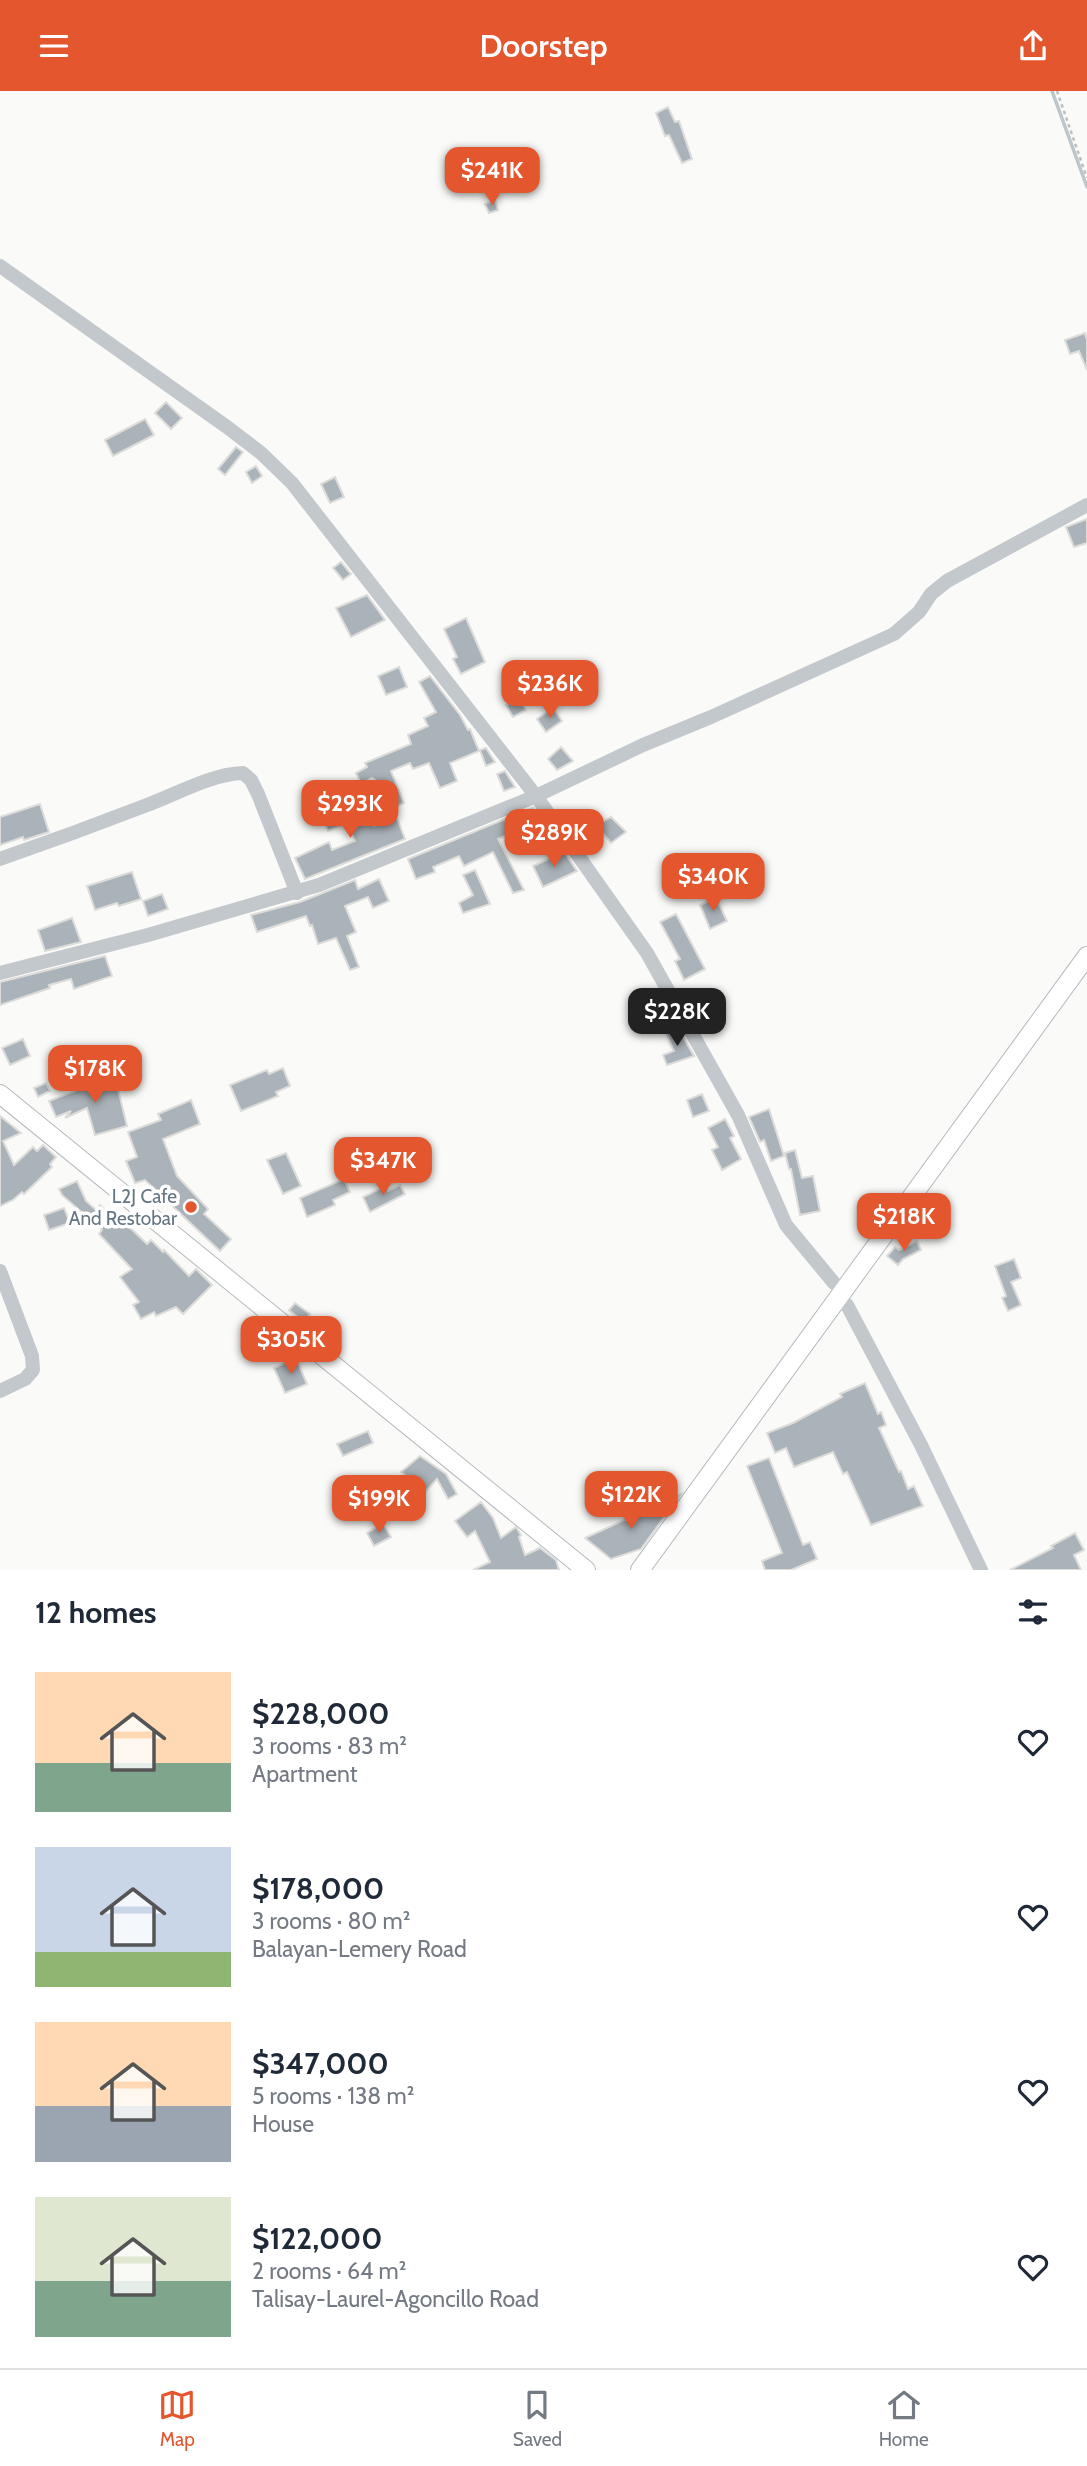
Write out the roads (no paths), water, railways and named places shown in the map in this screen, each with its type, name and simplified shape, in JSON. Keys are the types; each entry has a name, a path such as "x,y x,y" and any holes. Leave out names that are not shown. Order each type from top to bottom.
{"main road":[{"path":"640,1570 1087,956"},
{"path":"0,1094 586,1570"}],"street":[{"path":"0,266 236,434 261,453 292,483 536,796 647,953 738,1115 786,1225 834,1283"},
{"path":"0,973 297,893 389,858 536,796 894,633 919,612 931,594 947,581 1087,505"},
{"path":"0,859 201,784 243,773 251,780 258,794 297,893"},
{"path":"0,1271 32,1356 33,1370 25,1379 0,1391"},
{"path":"847,1305 921,1445 981,1570"}],"waterway":[{"path":"1052,91 1087,187"}],"place":[{"name":"L2J Cafe And Restobar","path":"191,1207"}]}
